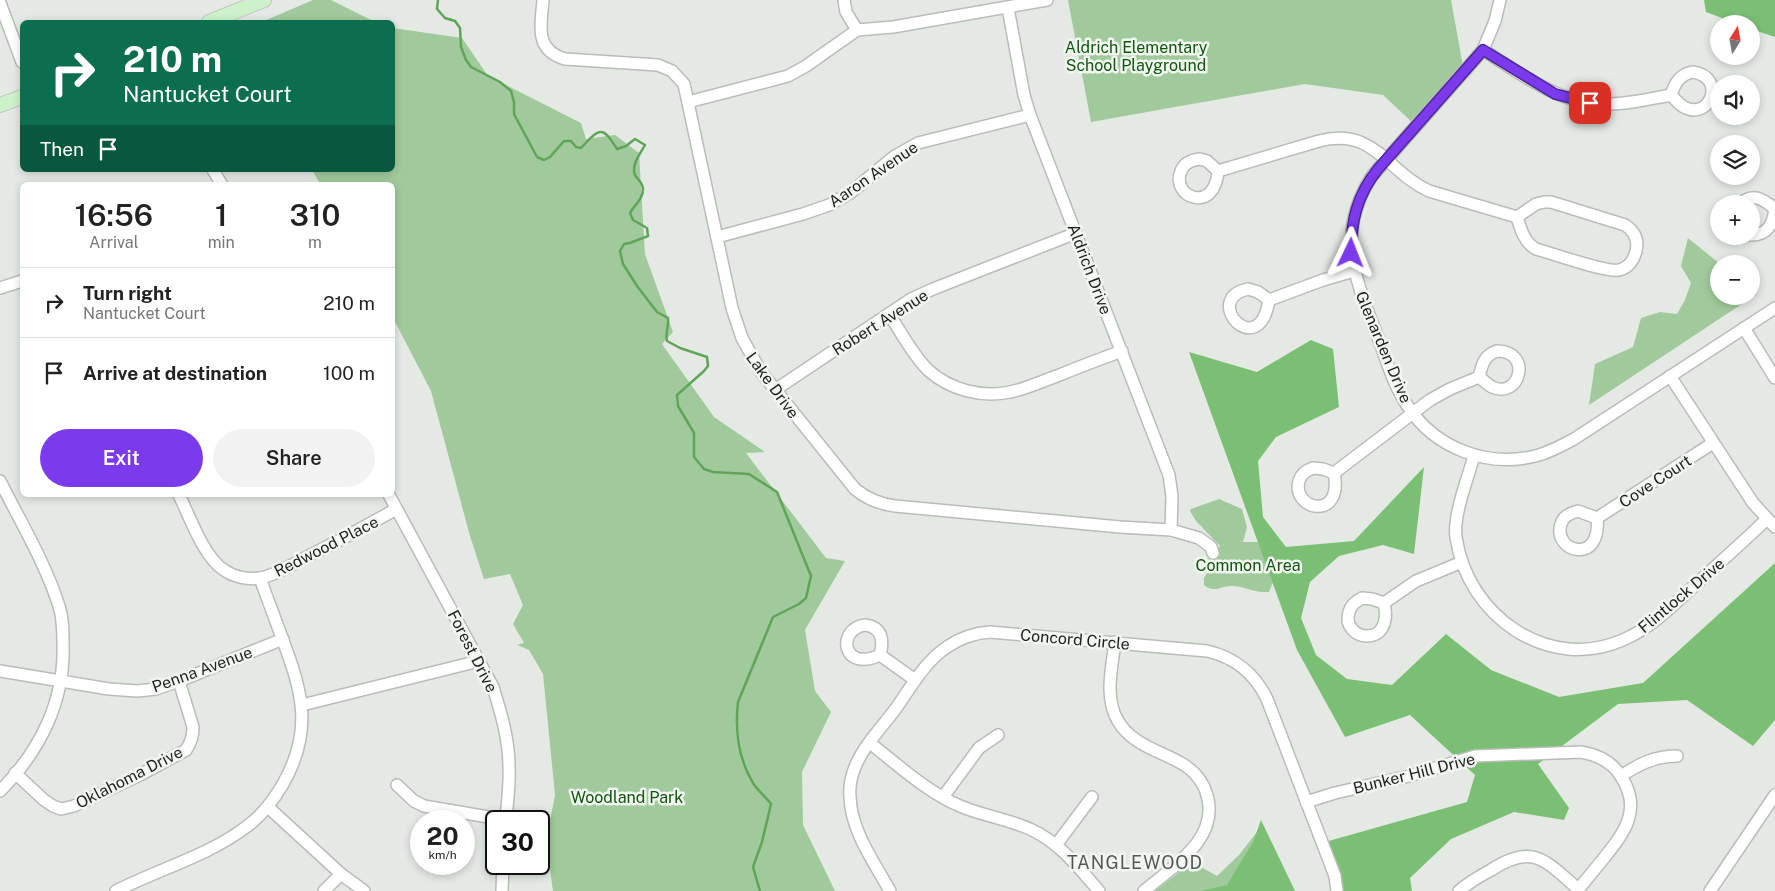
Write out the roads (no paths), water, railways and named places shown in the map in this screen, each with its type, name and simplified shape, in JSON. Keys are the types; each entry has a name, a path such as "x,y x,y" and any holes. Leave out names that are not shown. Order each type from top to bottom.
{"main road":[{"path":"214,20 264,0"},
{"path":"0,106 20,98"}],"street":[{"name":"Lake Drive","path":"543,0 541,35 544,45 553,54 565,59 652,64 667,68 679,77 684,84 732,308 742,338 755,364 849,484 865,497 875,502 895,506 1171,530 1199,538 1210,547 1213,553"},
{"path":"844,0 846,12 857,30"},
{"path":"688,102 788,76 806,66 857,30 893,27 1047,0"},
{"name":"Glenarden Drive","path":"1500,0 1496,21 1483,50 1387,159 1365,187 1355,211 1351,234 1351,253 1358,288 1397,387 1412,413 1426,429 1444,442 1474,456 1498,460 1533,457 1574,439 1775,308"},
{"path":"0,3 20,57"},
{"name":"Aldrich Drive","path":"1008,8 1024,95 1030,115 1169,475 1172,496 1171,530"},
{"path":"1483,50 1543,88 1581,102 1622,104 1671,95"},
{"name":"Aaron Avenue","path":"717,237 803,214 829,205 850,193 895,156 918,143 1030,115"},
{"path":"1218,171 1327,139 1348,139 1360,142 1387,159 1411,181 1429,191 1518,217"},
{"path":"1760,198 1775,208 1774,218 1769,229 1760,234"},
{"path":"1551,202 1625,224 1634,234 1636,254 1627,266 1615,271 1536,249 1526,240 1518,217 1536,204 1551,202"},
{"name":"Robert Avenue","path":"775,390 889,314 933,288 1076,233"},
{"path":"1269,300 1354,271"},
{"path":"0,288 20,283"},
{"path":"889,314 912,350 928,369 958,388 978,393 1000,394 1019,390 1122,351"},
{"path":"1744,328 1775,378"},
{"path":"1670,376 1753,503 1771,523"},
{"path":"1334,473 1440,394 1479,377"},
{"name":"Cove Court","path":"1597,518 1713,443"},
{"name":"Flintlock Drive","path":"1474,456 1457,521 1456,537 1462,562 1482,600 1496,616 1512,629 1531,639 1552,646 1573,649 1594,648 1624,640 1650,625 1771,523"},
{"path":"0,481 53,588 60,608 64,650 59,695 44,731 0,791"},
{"name":"Redwood Place","path":"180,497 213,560 223,570 236,576 249,578 260,578 272,574 358,531 396,509"},
{"name":"Forest Drive","path":"390,497 480,661 492,687 499,706 507,742 509,768 507,810"},
{"path":"1384,603 1416,580 1462,562"},
{"path":"116,891 227,839 246,828 264,813 292,768 300,741 302,706 292,664 260,578"},
{"name":"Concord Circle","path":"890,891 855,826 850,796 852,777 858,760 915,680 936,656 961,638 983,632 1000,632 1207,651 1223,656 1247,671 1259,684 1267,699 1335,876 1337,891"},
{"name":"Penna Avenue","path":"0,672 109,689 137,691 179,681 283,639"},
{"path":"1115,642 1110,696 1118,722 1131,737 1183,764 1192,771 1202,783 1209,804 1208,823 1199,842 1144,891"},
{"path":"880,655 915,680"},
{"path":"302,706 480,661"},
{"name":"Oklahoma Drive","path":"15,773 48,803 61,808 74,806 140,775 186,750 191,744 193,726 179,681"},
{"path":"943,797 979,748 998,735"},
{"path":"870,743 943,797 960,806 1031,830 1056,845 1099,891"},
{"name":"Bunker Hill Drive","path":"1306,802 1335,792 1410,776 1483,755 1581,752 1591,754 1606,760 1621,776 1630,798 1630,807 1627,824 1619,839 1576,889"},
{"path":"1621,776 1648,761 1666,756 1677,756"},
{"path":"397,786 414,801 424,806 485,817"},
{"path":"1710,891 1775,795"},
{"path":"1056,845 1092,797"},
{"path":"268,807 341,874 364,891"},
{"path":"1458,891 1505,861 1518,856 1540,859 1576,889"},
{"path":"324,891 341,874"},
{"path":"502,891 503,875"}],"waterway":[{"path":"438,0 437,9 445,18 455,21 460,28 461,47 471,67 500,82 511,91 514,102 514,114 537,157 544,160 550,157 564,141 571,141 576,147 581,148 596,133 600,132 608,136 617,149 626,146 635,139 645,145 634,167 635,175 642,185 643,193 630,213 633,220 647,228 648,236 624,244 620,251 623,264 637,286 657,312 668,318 667,341 680,348 707,357 708,366 677,395 678,406 694,433 694,457 704,469 713,472 749,474 777,492 811,576 806,598 799,604 773,617 738,702 737,733 744,764 755,786 771,804 762,842 753,867 760,891"}],"district":[{"name":"TANGLEWOOD","path":"1135,863"}],"park label":[{"name":"Aldrich Elementary School Playground","path":"1136,56"},
{"name":"Common Area","path":"1248,565"},
{"name":"Woodland Park","path":"627,797"}]}
